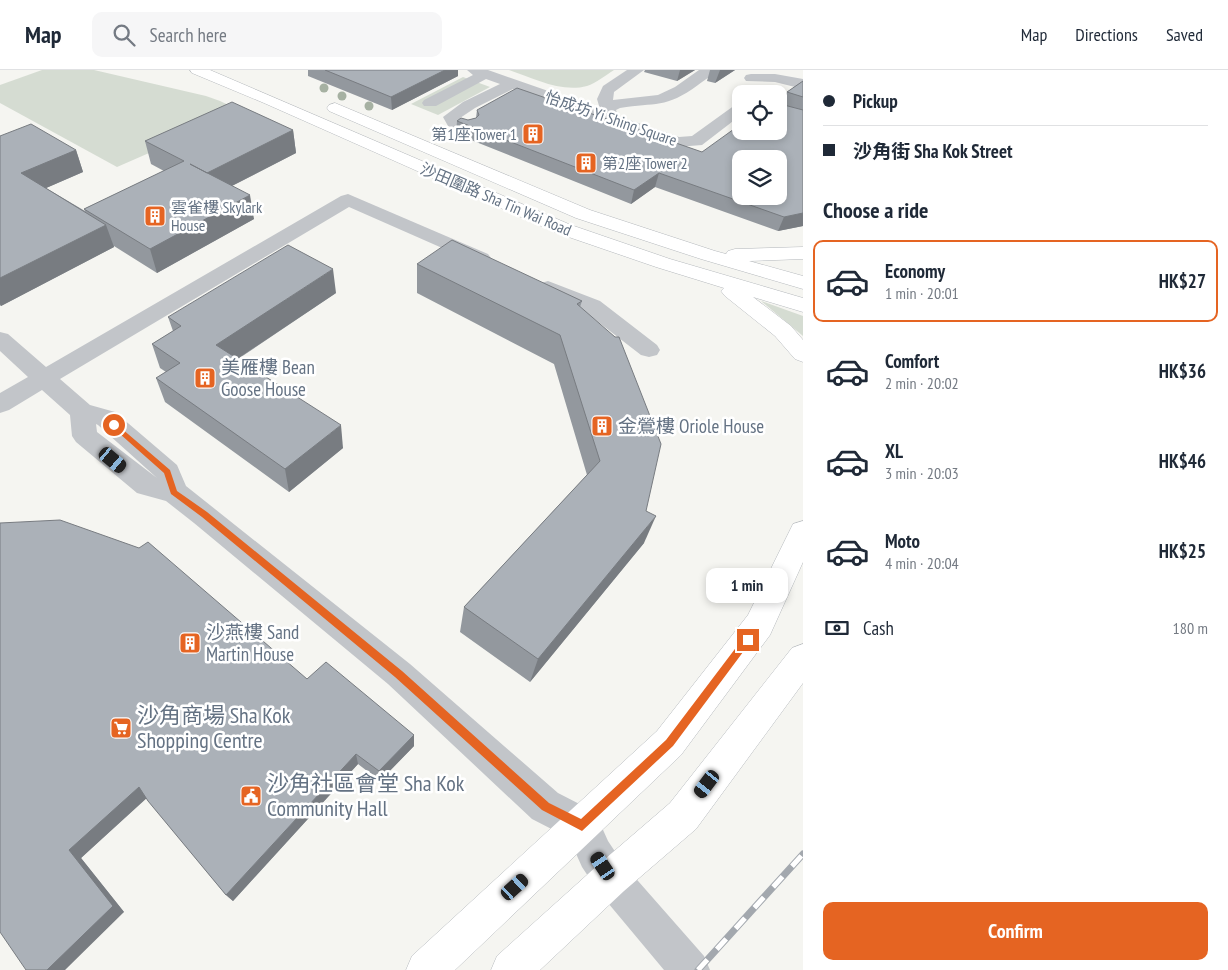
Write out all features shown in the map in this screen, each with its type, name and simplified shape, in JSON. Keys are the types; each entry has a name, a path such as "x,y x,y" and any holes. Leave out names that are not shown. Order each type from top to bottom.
{"main road":[{"name":"沙田圍路 Sha Tin Wai Road","path":"197,70 564,229 803,305"},
{"name":"沙田圍路 Sha Tin Wai Road","path":"319,101 583,214 708,255 803,283"},
{"path":"708,255 803,253"},
{"path":"720,280 782,331 803,354"},
{"path":"426,970 669,743 759,625 803,532"},
{"path":"511,970 611,878 683,816 803,658"}],"street":[{"path":"607,107 614,104 653,101 669,97 709,70"},
{"path":"768,70 803,83"},
{"path":"430,102 479,72"},
{"name":"怡成坊 Yi Shing Square","path":"479,72 658,137 671,148 696,141 732,115"},
{"path":"627,102 647,77"},
{"path":"607,107 647,77"},
{"path":"751,78 774,78 803,83"},
{"path":"787,85 803,83"},
{"path":"468,128 454,123 451,117 470,105 512,84"},
{"path":"607,107 614,119 621,124"},
{"path":"658,137 676,132 684,126"},
{"path":"0,404 348,200 503,267"},
{"path":"529,278 592,306 649,350"},
{"path":"0,338 82,412 85,436 146,486 174,492 204,515 398,674 545,806 582,825 595,854 611,878 690,970"}],"shaded area":[{"path":"42,70 94,70 206,96 243,112 117,167 0,103 0,85"},
{"path":"509,70 614,70 590,85 567,88 547,84"},
{"path":"463,77 490,87 438,115 411,104"},
{"path":"761,301 803,316 803,336"}],"building":[{"path":"325,70 445,70 391,97"},
{"path":"803,81 803,97 787,92"},
{"path":"517,88 702,152 732,130 732,140 787,140 787,106 803,110 803,213 784,217 750,205 787,205 787,150 732,150 732,199 659,173 634,190 457,121 461,118 468,120 476,118 479,115 477,110"},
{"path":"232,102 293,130 207,173 250,195 150,249 84,209 184,161 145,141"},
{"path":"31,124 76,150 21,173 106,225 0,278 0,136"},
{"name":"金鶯樓 Oriole House","path":"452,240 582,301 577,304 615,337 619,337 661,444 646,511 656,516 538,659 464,607 600,461 560,335 417,264"},
{"name":"美雁樓 Bean Goose House","path":"288,245 333,269 216,345 341,425 285,469 156,378 180,363 152,344 181,326 168,317"},
{"name":"沙角商場 Sha Kok Shopping Centre","path":"60,520 139,548 148,542 307,679 326,662 414,735 379,771 356,754 226,895 148,801 139,787 69,850 113,906 47,970 26,970 0,932 0,523"}],"railway":[{"path":"698,970 803,854"}],"place":[{"name":"第1座 Tower 1","path":"533,134"},
{"name":"第2座 Tower 2","path":"586,163"},
{"name":"雲雀樓 Skylark House","path":"155,216"},
{"name":"美雁樓 Bean Goose House","path":"205,378"},
{"name":"金鶯樓 Oriole House","path":"602,426"},
{"name":"沙燕樓 Sand Martin House","path":"190,643"},
{"name":"沙角商場 Sha Kok Shopping Centre","path":"121,728"},
{"name":"沙角社區會堂 Sha Kok Community Hall","path":"251,796"}],"route":[{"path":"114,425 168,472 174,492 398,674 545,806 582,825 669,743 748,640"}]}
